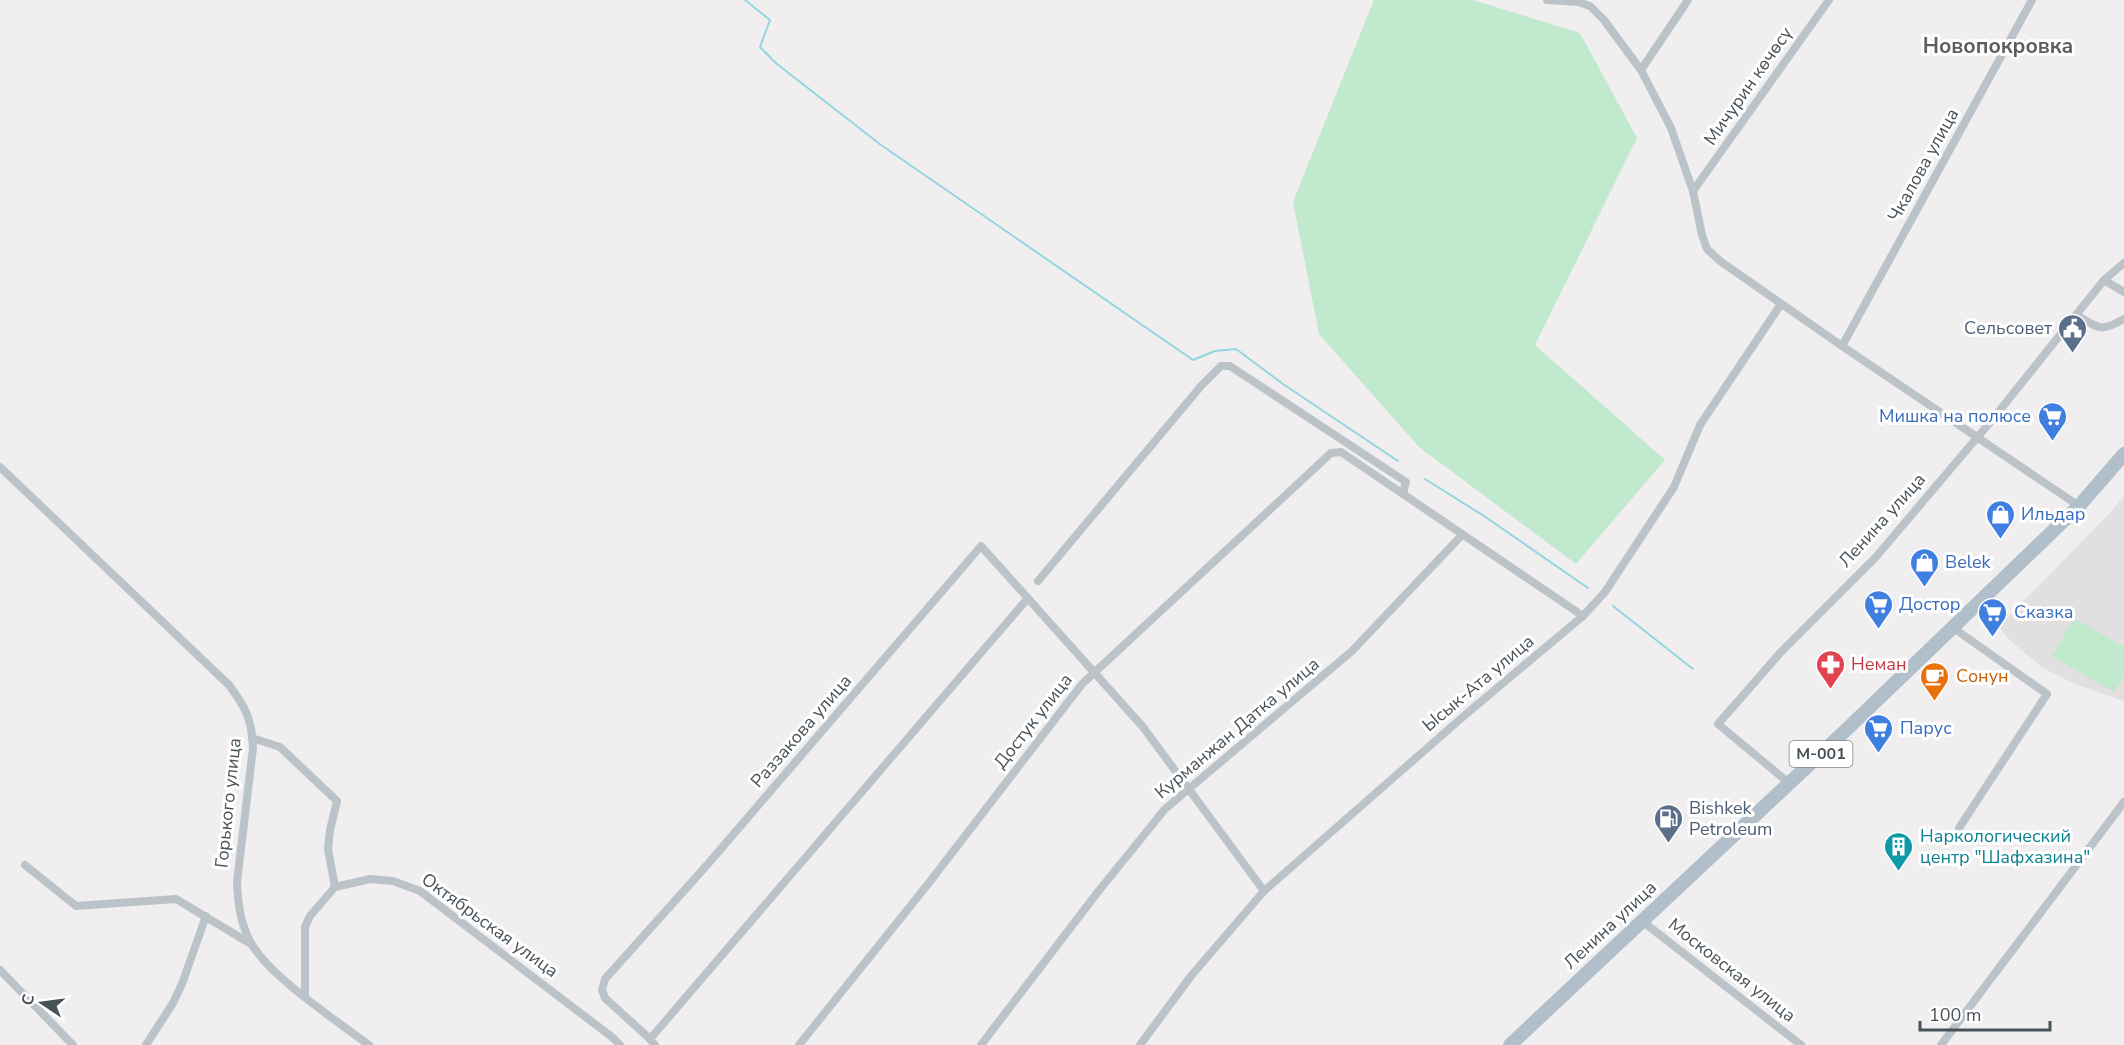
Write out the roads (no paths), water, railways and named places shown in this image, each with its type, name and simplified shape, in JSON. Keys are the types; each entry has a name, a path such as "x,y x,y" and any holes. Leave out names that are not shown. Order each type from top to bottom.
{"main road":[{"name":"Ленина улица","path":"1509,1045 1789,783 2079,506 2124,454"}],"street":[{"path":"1547,0 1578,2 1590,6 1604,20 1641,70 1671,129 1694,191 1702,235 1707,249 1720,261 1781,304 2079,506"},
{"path":"1641,70 1688,0"},
{"name":"Мичурин көчөсү","path":"1694,191 1829,0"},
{"name":"Чкалова улица","path":"1842,346 2032,0"},
{"name":"Ленина улица","path":"1789,783 1718,724 1781,652 1875,558 1978,437 2104,280 2124,263"},
{"path":"2104,280 2124,292"},
{"name":"Ысык-Ата улица","path":"1140,1045 1191,976 1264,891 1465,715 1583,616 1605,592 1674,487 1700,425 1781,304"},
{"path":"2076,315 2097,327 2104,328 2124,320"},
{"path":"1038,581 1201,386 1221,366 1225,365 1230,366 1406,482 1402,493 1583,616"},
{"name":"Достук улица","path":"800,1045 1094,672 1331,453 1341,452 1402,493"},
{"name":"Горького улица","path":"0,467 229,685 244,706 252,727 252,738 250,784 237,882 238,903 243,926 251,944 274,971 369,1045"},
{"name":"Курманжан Датка улица","path":"981,1045 1097,893 1165,809 1352,651 1462,535"},
{"name":"Раззакова улица","path":"653,1042 606,998 602,990 605,979 707,865 981,546 1143,726 1264,891"},
{"path":"653,1042 1028,598"},
{"path":"1952,627 2047,694 1959,828"},
{"path":"252,738 280,747 337,801 328,849 334,887 310,916 305,927 305,996"},
{"path":"1941,1045 2124,802"},
{"path":"25,865 76,906 176,899 251,944"},
{"name":"Октябрьская улица","path":"334,887 370,879 393,881 420,891 612,1036 620,1045"},
{"path":"146,1045 173,1003 182,984 206,916"},
{"name":"Московская улица","path":"1642,921 1802,1045"},
{"path":"0,970 73,1045"}],"waterway":[{"path":"745,0 770,20 760,47 777,64 881,145 1193,360 1215,351 1236,349 1283,384 1398,461"},
{"path":"1425,479 1484,516 1588,588"},
{"path":"1613,606 1693,669"}],"place":[{"name":"Сельсовет","path":"2073,354"},
{"name":"Мишка на полюсе","path":"2052,442"},
{"name":"Ильдар","path":"2000,540"},
{"name":"Belek","path":"1924,588"},
{"name":"Достор","path":"1878,630"},
{"name":"Сказка","path":"1993,638"},
{"name":"Неман","path":"1830,690"},
{"name":"Сонун","path":"1935,702"},
{"name":"Парус","path":"1879,754"},
{"name":"Bishkek Petroleum","path":"1668,844"},
{"name":"Наркологический центр \"Шафхазина\"","path":"1899,872"}],"district":[{"name":"Новопокровка","path":"1998,46"}]}
